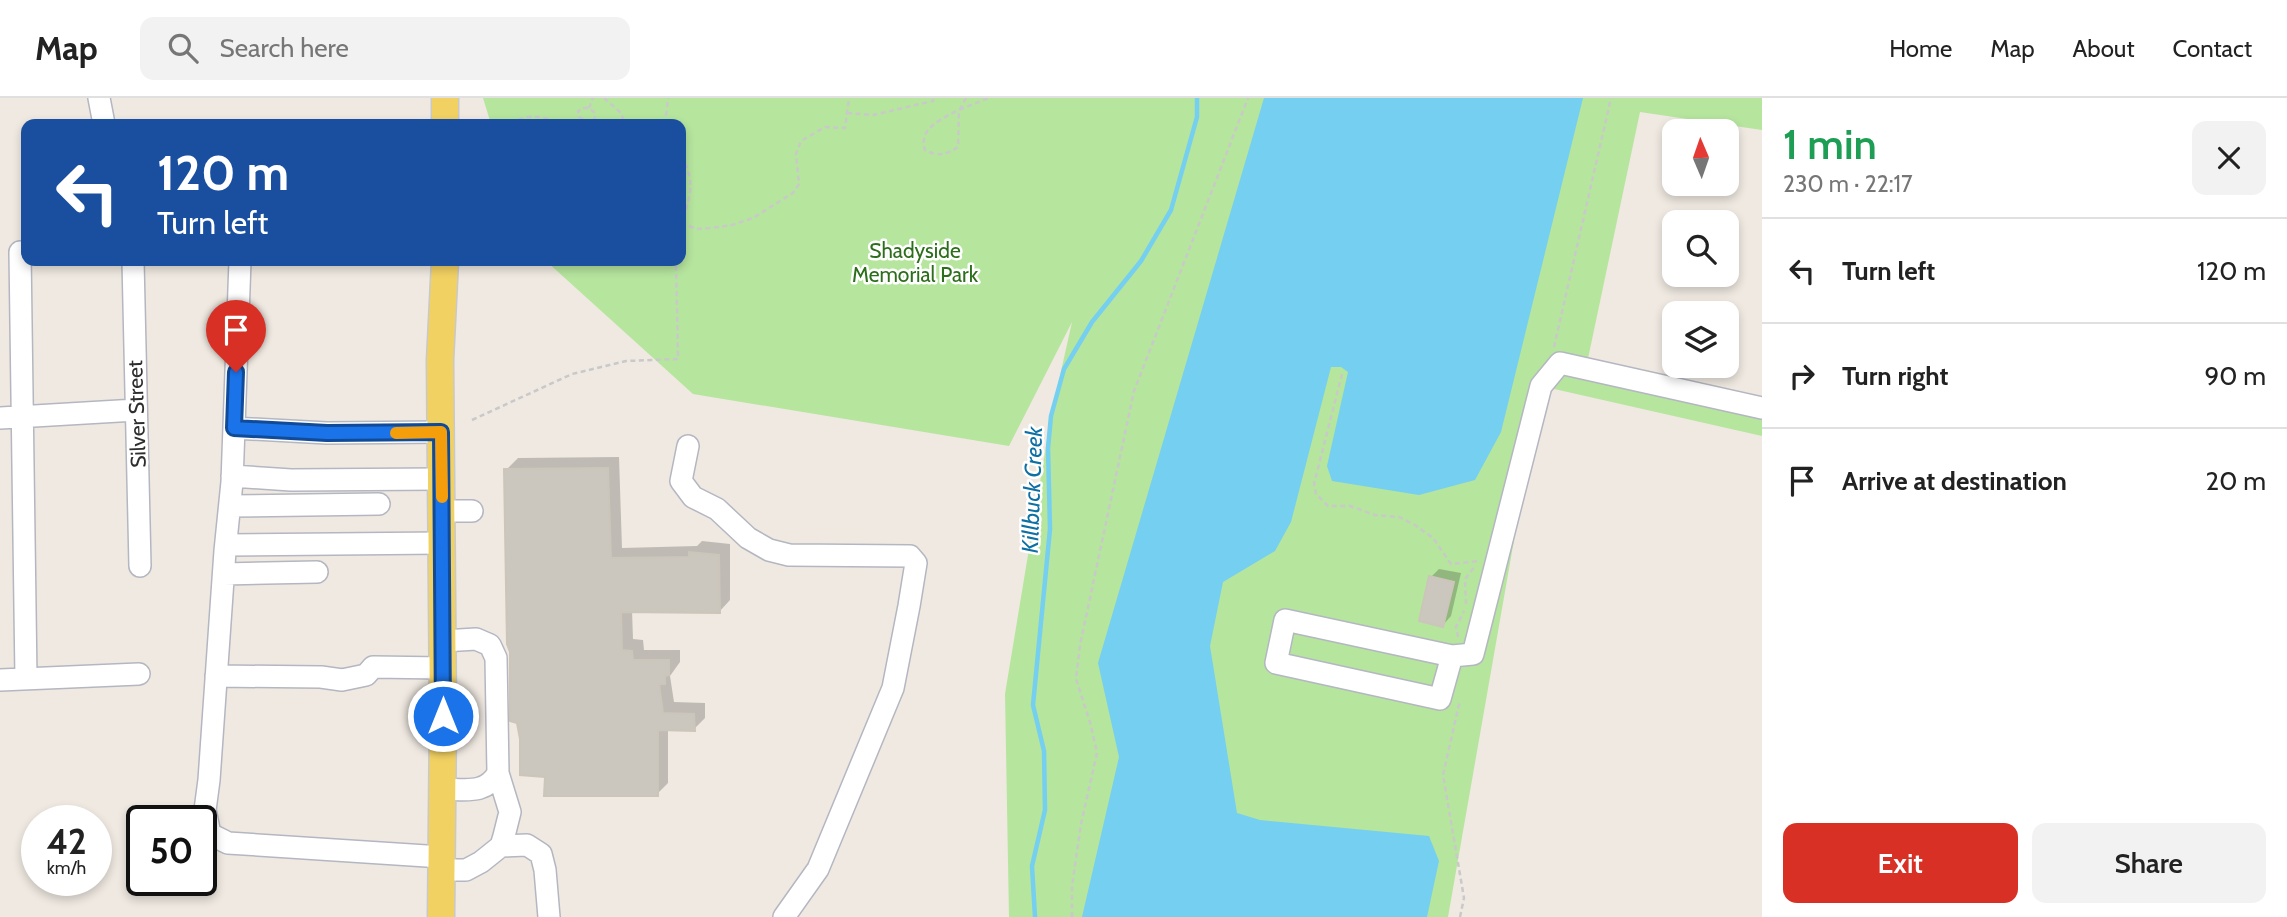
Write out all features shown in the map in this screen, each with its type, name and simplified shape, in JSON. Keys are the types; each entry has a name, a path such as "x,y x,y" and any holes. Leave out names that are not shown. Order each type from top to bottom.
{"main road":[{"path":"445,98 445,119"},
{"path":"441,917 443,641 440,360 445,266"}],"street":[{"path":"99,98 103,119"},
{"path":"15,252 23,417 26,679"},
{"name":"Silver Street","path":"133,266 141,504 140,566"},
{"path":"240,266 232,476 205,810 210,834 228,844 442,864 466,870 501,846 527,845 541,854 549,917"},
{"path":"1452,656 1440,699 1276,663 1285,620 1452,656 1473,654 1541,386 1548,374 1560,363 1762,408"},
{"path":"0,418 136,410"},
{"path":"234,428 327,433 441,432"},
{"path":"688,446 681,481 692,497 717,509 748,538 769,550 789,555 910,556 916,563 892,688 818,869 784,917"},
{"path":"232,476 291,480 441,479"},
{"path":"342,480 342,505"},
{"path":"230,506 379,505"},
{"path":"320,506 320,544"},
{"path":"442,511 472,511"},
{"path":"226,545 442,543"},
{"path":"224,574 317,572"},
{"path":"443,641 476,639 490,645 496,659 498,773 510,812 501,846"},
{"path":"216,676 321,677 342,680 366,675 373,667 443,668"},
{"path":"0,680 139,674"},
{"path":"442,789 478,790 491,784 498,773"}],"path":[{"path":"589,108 593,98"},
{"path":"604,98 621,113 623,119"},
{"path":"666,119 668,98"},
{"path":"686,225 697,229 732,225 753,218 793,193 799,184 796,154 801,141 825,127 845,128 849,98"},
{"path":"847,113 873,115 933,101 934,98"},
{"path":"966,98 960,111 958,147 946,155 932,154 925,150 923,137 934,122 960,111 988,98"},
{"path":"1072,917 1072,886 1097,753 1076,679 1080,645 1134,391 1248,98"},
{"path":"1548,374 1611,98"},
{"path":"584,119 579,117 578,111 583,108 589,108 595,113 595,119"},
{"path":"520,119 526,116 549,119"},
{"path":"686,168 692,190 686,208"},
{"path":"472,420 572,374 626,361 678,359 676,266"},
{"path":"1342,374 1314,484 1316,494 1328,506 1350,506 1375,515 1399,517 1415,524 1433,538 1451,564 1479,561"},
{"path":"1460,917 1464,898 1443,775 1461,696"}],"green space":[{"name":"Shadyside Memorial Park","path":"483,98 1762,98 1762,130 1740,127 1740,119 1687,119 1640,112 1586,368 1762,397 1762,436 1541,386 1448,917 1009,917 1005,694 1051,416 1072,322 1009,446 693,394 552,266 686,266 686,119 489,119"}],"water":[{"path":"1264,98 1583,98 1501,432 1475,480 1419,495 1332,481 1327,466 1348,372 1341,367 1331,367 1291,522 1275,551 1223,582 1210,646 1237,813 1260,820 1429,836 1439,861 1427,917 1082,917 1119,757 1098,663"}],"building":[{"path":"608,468 611,558 689,557 689,552 719,555 720,613 621,612 622,650 632,651 633,660 669,660 669,675 665,676 665,684 659,684 663,713 694,714 695,731 658,730 658,796 544,796 545,777 520,775 520,739 517,723 510,721 504,469"},
{"path":"1429,576 1454,582 1443,627 1419,621"}],"waterway":[{"name":"Killbuck Creek","path":"1035,917 1032,866 1045,810 1044,751 1033,705 1050,529 1048,448 1051,416 1064,369 1092,322 1141,261 1171,210 1197,117 1197,98"}],"slow traffic":[{"path":"396,433 441,432 442,497"}],"route":[{"path":"236,372 234,428 327,433 441,432 443,716"}]}
